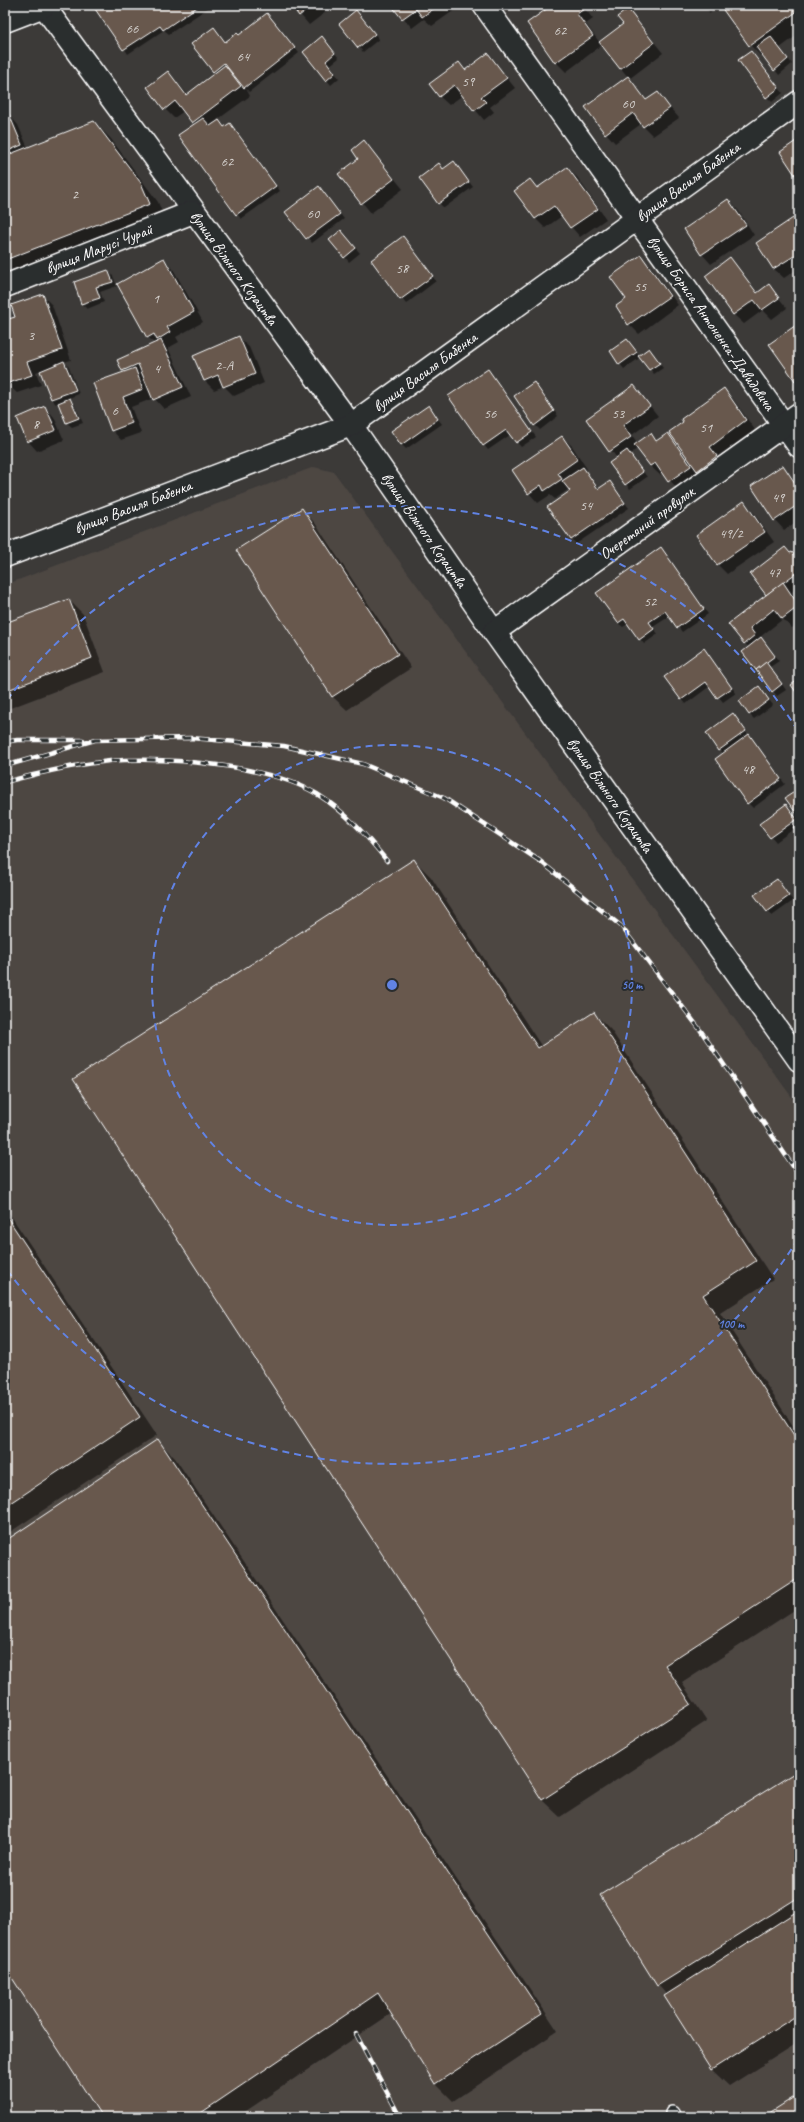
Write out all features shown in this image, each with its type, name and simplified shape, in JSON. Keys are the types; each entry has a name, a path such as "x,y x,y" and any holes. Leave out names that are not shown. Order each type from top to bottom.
{"street":[{"name":"вулиця Бориса Антоненка-Давидовича","path":"484,5 637,218 791,419 799,446"},
{"path":"5,21 44,6"},
{"name":"вулиця Вільного Козацтва","path":"44,6 193,212 351,425 494,632 799,1060"},
{"name":"вулиця Василя Бабенка","path":"5,556 351,425 799,102"},
{"name":"вулиця Марусі Чурай","path":"5,286 193,212"},
{"name":"Очеретяний провулок","path":"494,632 791,419"}],"shaded area":[{"path":"314,467 334,472 799,1107 799,2117 5,2117 5,585"}],"building":[{"path":"200,5 163,30 160,26 123,50 93,6"},
{"path":"291,5 313,5 299,16"},
{"path":"391,5 439,5 422,17 416,9 402,19"},
{"path":"552,5 581,5 584,9 577,14 593,36 555,63 527,23"},
{"path":"723,5 799,5 799,10 749,46 721,7"},
{"path":"628,9 654,43 620,69 599,42 623,24 617,17"},
{"path":"356,10 375,34 358,48 339,24"},
{"path":"267,13 295,48 244,88 224,63 213,72 191,44 214,27 225,42 237,33 239,35"},
{"path":"322,36 335,53 326,61 335,73 326,81 303,52"},
{"path":"771,37 788,59 774,71 756,47"},
{"path":"751,51 779,88 766,98 738,60"},
{"path":"488,53 507,78 481,97 486,102 474,111 454,85 439,97 429,84 459,62 465,70"},
{"path":"225,65 241,86 192,123 175,101 164,110 147,87 168,71 186,95"},
{"path":"628,76 646,100 658,92 670,108 643,127 633,113 605,134 585,107"},
{"path":"9,114 22,145 5,152 5,116"},
{"path":"203,118 210,126 219,120 224,127 230,123 276,186 236,215 178,135"},
{"path":"94,121 141,183 150,204 5,260 5,156"},
{"path":"364,140 394,179 361,204 338,174 358,159 352,150"},
{"path":"796,141 799,146 799,181 780,152"},
{"path":"454,161 469,182 438,204 419,178 439,163 443,169"},
{"path":"567,167 598,209 570,228 554,206 535,219 514,191 530,179 537,188"},
{"path":"319,186 340,214 306,239 285,212"},
{"path":"728,199 746,225 701,255 684,229"},
{"path":"799,214 799,253 773,269 756,243"},
{"path":"341,230 356,248 344,258 329,240"},
{"path":"403,236 433,276 400,300 371,260"},
{"path":"641,255 670,296 628,325 616,306 626,299 610,277"},
{"path":"730,257 757,293 769,284 779,298 762,310 754,300 733,315 705,276"},
{"path":"164,258 194,312 167,327 170,332 157,340 154,334 147,338 117,284"},
{"path":"108,270 113,282 96,287 100,298 81,304 74,282"},
{"path":"43,294 62,350 27,362 32,375 6,384 5,320 15,317 11,305"},
{"path":"799,323 799,378 795,381 769,344"},
{"path":"239,336 255,374 223,387 218,375 204,381 193,356"},
{"path":"627,339 637,352 619,365 610,351"},
{"path":"161,340 183,387 153,400 138,364 122,371 117,360"},
{"path":"649,348 660,363 649,370 638,356"},
{"path":"64,361 76,390 51,399 40,371"},
{"path":"135,368 143,389 123,397 132,423 111,431 93,383"},
{"path":"488,369 532,432 516,443 506,430 483,446 448,396"},
{"path":"534,382 554,411 534,426 514,396"},
{"path":"634,385 650,406 623,425 631,437 609,452 586,419"},
{"path":"724,388 746,420 710,447 717,456 697,471 669,432 683,422 681,419"},
{"path":"70,398 79,418 66,423 58,403"},
{"path":"429,405 438,419 401,445 391,431"},
{"path":"45,406 56,430 27,442 17,418"},
{"path":"651,433 656,441 668,433 691,466 668,482 655,463 650,466 634,445"},
{"path":"562,436 578,459 558,473 562,479 544,491 541,485 528,494 512,470"},
{"path":"627,450 643,472 625,485 609,463"},
{"path":"783,465 799,489 799,504 774,521 751,486"},
{"path":"583,467 598,489 610,481 625,503 571,540 547,507 570,491 562,481"},
{"path":"744,501 765,532 717,565 696,535"},
{"path":"302,508 398,654 332,697 236,550"},
{"path":"661,547 704,609 677,628 665,611 649,622 654,629 639,640 624,619 618,623 596,593"},
{"path":"785,547 790,553 792,552 799,561 799,571 766,595 750,574"},
{"path":"783,582 799,606 782,619 774,609 750,628 755,635 744,644 728,624"},
{"path":"69,599 92,658 5,691 5,623"},
{"path":"761,637 775,656 756,670 742,652"},
{"path":"704,648 732,688 717,698 706,682 681,700 664,677"},
{"path":"766,662 782,684 772,692 756,670"},
{"path":"799,679 799,696 791,685"},
{"path":"759,686 769,700 749,715 739,701"},
{"path":"733,713 746,731 718,751 706,733"},
{"path":"749,734 781,779 747,804 715,759"},
{"path":"799,789 799,817 785,798"},
{"path":"786,804 797,819 770,838 759,824"},
{"path":"799,823 799,836 793,827"},
{"path":"414,859 538,1048 594,1012 756,1261 703,1295 799,1443 799,1578 665,1665 691,1704 542,1800 73,1079"},
{"path":"777,879 789,896 767,912 754,895"},
{"path":"5,1214 140,1417 5,1507"},
{"path":"158,1439 542,2014 435,2084 378,1993 195,2117 102,2117 5,1967 5,1541"},
{"path":"799,1770 799,1897 657,1986 600,1895"},
{"path":"799,1910 799,2014 711,2070 664,1996"},
{"path":"799,2094 799,2117 763,2117"}],"railway":[{"path":"5,766 95,740 191,738 284,746 363,764 444,798 540,861 621,926 701,1031 799,1175"},
{"path":"5,742 17,740 83,740"},
{"path":"5,782 79,765 124,760 197,762 250,770 297,784 328,801 355,824 387,861"},
{"path":"356,2034 400,2117"}]}
